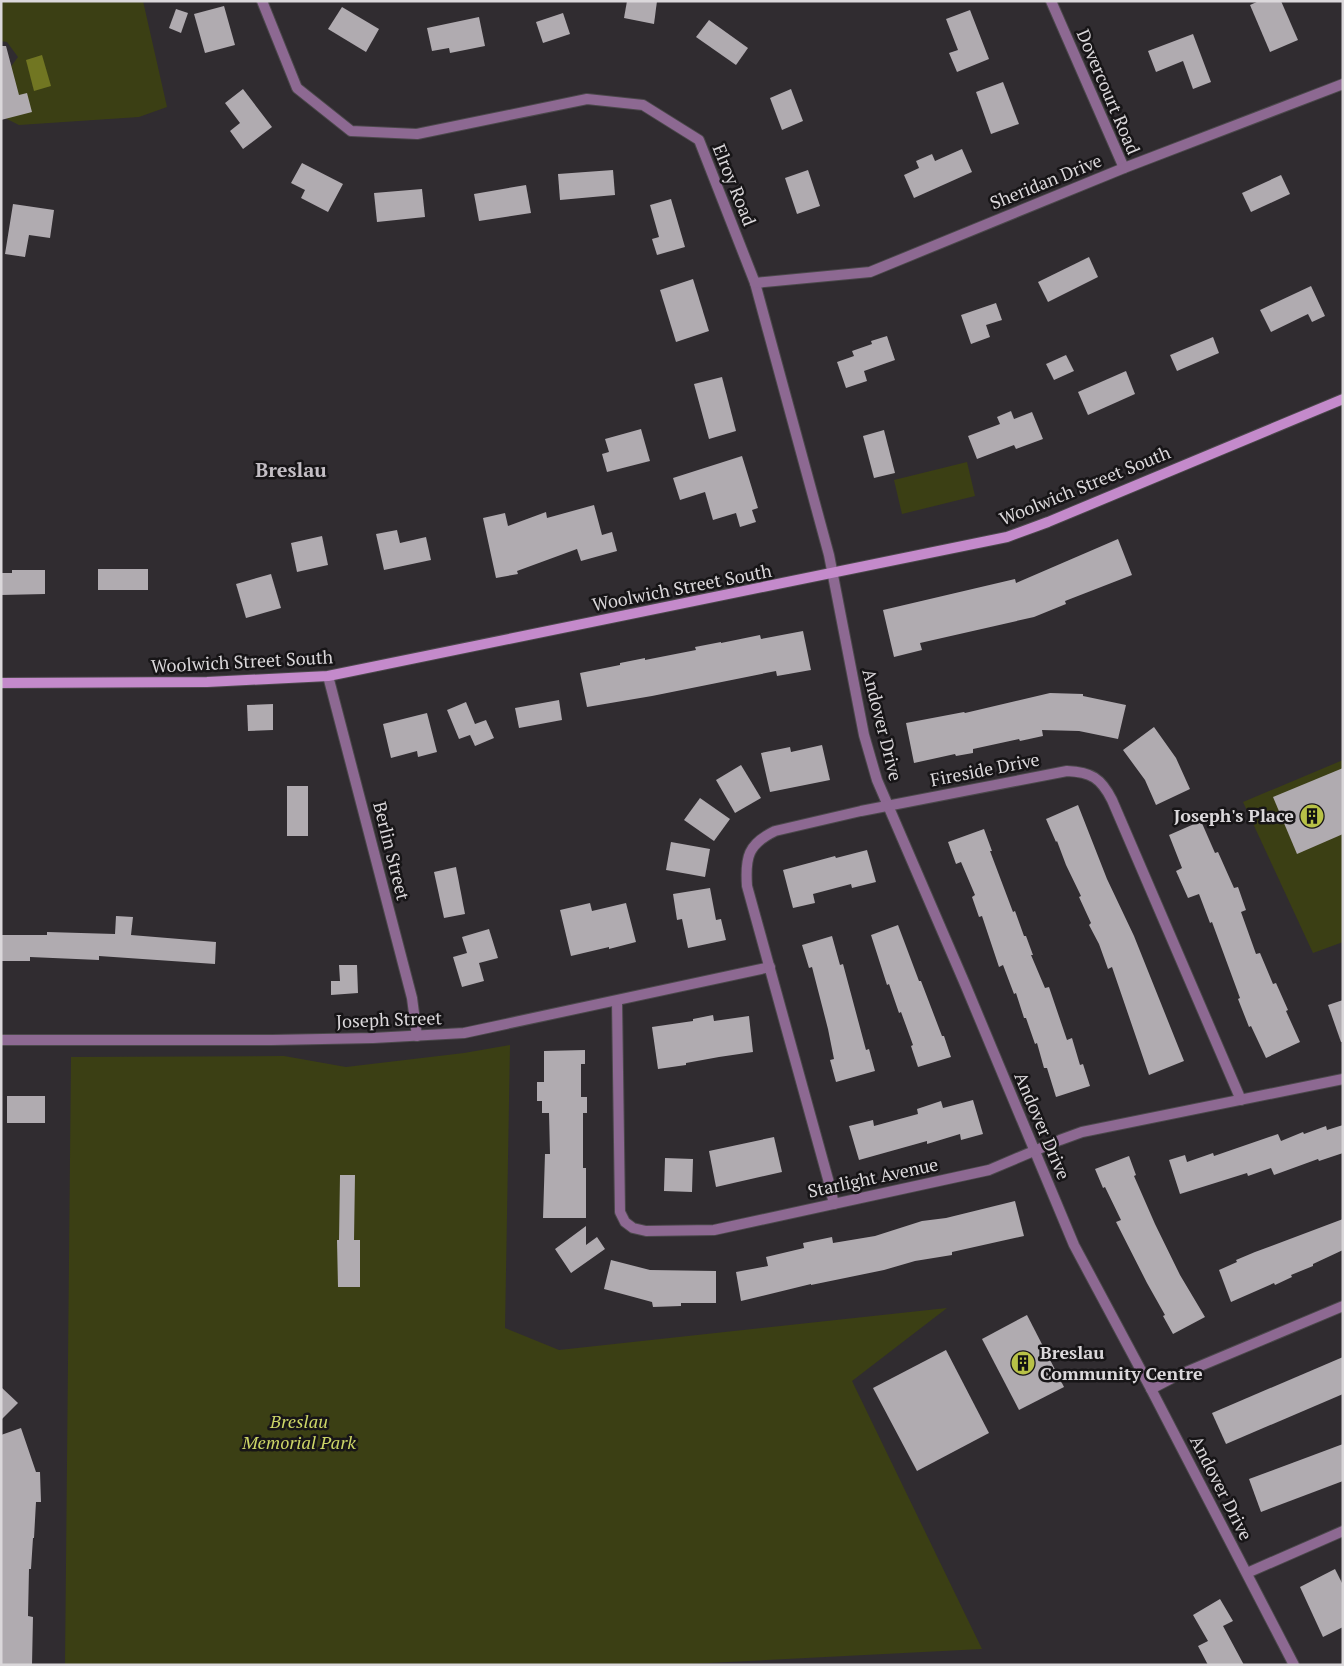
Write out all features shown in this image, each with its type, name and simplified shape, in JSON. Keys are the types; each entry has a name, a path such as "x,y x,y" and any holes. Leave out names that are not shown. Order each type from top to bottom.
{"street":[{"name":"Elroy Road","path":"262,1 297,88 351,130 417,134 587,99 643,105 699,140 755,283 832,572"},
{"name":"Dovercourt Road","path":"1051,1 1124,168"},
{"name":"Sheridan Drive","path":"755,283 870,272 1124,168 1343,84"},
{"name":"Woolwich Street South","path":"1,683 207,682 328,676 1007,537 1048,522 1343,400"},
{"name":"Andover Drive","path":"832,572 864,735 877,780 1074,1245 1294,1665"},
{"name":"Berlin Street","path":"328,676 412,998 417,1036"},
{"name":"Fireside Drive","path":"834,1204 747,886 747,859 753,847 763,837 775,831 889,806 1067,771 1088,774 1097,779 1105,787 1112,800 1241,1100"},
{"name":"Joseph Street","path":"1,1040 272,1040 373,1038 464,1033 770,967"},
{"name":"Starlight Avenue","path":"617,1001 620,1212 625,1222 633,1228 646,1232 714,1230 989,1170 1082,1132 1343,1079"},
{"path":"1151,1389 1174,1377 1343,1306"},
{"path":"1247,1574 1343,1531"}],"green space":[{"path":"1,1 143,1 167,107 139,117 19,125 1,116 1,80 18,57 7,42 1,41"},
{"path":"967,462 975,496 902,514 894,480"},
{"path":"1343,760 1343,942 1313,953 1243,802"},
{"name":"Breslau Memorial Park","path":"510,1045 505,1328 559,1350 947,1308 852,1381 982,1649 669,1665 65,1665 71,1057 284,1056 346,1067 464,1053"}],"shaded area":[{"path":"42,55 51,86 34,91 26,60"}],"building":[{"path":"627,1 657,1 654,24 624,18"},
{"path":"1259,1 1281,1 1298,40 1270,52 1250,5"},
{"path":"224,6 235,45 205,53 194,14"},
{"path":"342,7 379,29 366,52 328,29"},
{"path":"176,9 188,13 181,33 169,28"},
{"path":"970,10 989,59 957,72 949,53 958,50 946,19"},
{"path":"563,13 570,34 543,43 536,22"},
{"path":"479,17 485,46 450,53 449,48 432,51 427,28"},
{"path":"709,20 748,48 736,65 696,37"},
{"path":"1193,34 1211,82 1193,89 1183,61 1156,72 1148,51"},
{"path":"1,46 6,46 19,95 27,93 32,112 1,120"},
{"path":"1003,82 1019,124 991,134 976,92"},
{"path":"243,89 272,127 243,149 230,131 240,123 225,103"},
{"path":"791,89 803,121 782,130 770,98"},
{"path":"962,149 972,172 914,198 904,175 919,168 916,161 932,154 935,161"},
{"path":"302,163 343,184 328,212 301,198 305,190 291,183"},
{"path":"613,170 615,195 560,200 558,174"},
{"path":"808,170 820,206 797,214 785,178"},
{"path":"1281,175 1290,194 1251,212 1242,193"},
{"path":"526,185 531,213 479,221 474,194"},
{"path":"422,189 425,217 377,222 374,193"},
{"path":"671,199 685,247 657,255 652,239 659,237 650,205"},
{"path":"13,204 54,210 50,238 29,235 25,257 5,254"},
{"path":"1089,257 1098,277 1048,302 1038,282"},
{"path":"693,279 709,331 676,342 660,290"},
{"path":"1311,286 1325,316 1312,322 1308,314 1271,332 1260,310"},
{"path":"996,303 1002,320 986,325 990,337 971,344 961,315"},
{"path":"887,336 895,360 864,371 867,381 846,388 837,362 854,356 852,351 872,344 871,341"},
{"path":"1213,337 1219,353 1177,371 1170,355"},
{"path":"1066,355 1074,371 1054,380 1046,364"},
{"path":"1126,371 1135,394 1088,415 1078,392"},
{"path":"722,377 736,431 709,439 694,384"},
{"path":"1011,411 1014,419 1032,412 1043,439 1016,449 1014,445 977,459 968,436 1000,424 997,417"},
{"path":"641,429 650,461 607,472 602,454 609,452 605,439"},
{"path":"884,430 895,473 874,478 863,436"},
{"path":"742,456 758,508 752,510 756,522 740,527 736,513 713,520 705,492 680,500 673,478"},
{"path":"594,505 602,535 612,532 617,551 581,561 577,549 517,571 518,574 496,578 483,518 505,513 508,526 546,512 547,518"},
{"path":"397,530 400,543 426,537 431,560 384,570 376,534"},
{"path":"322,536 328,565 297,572 291,543"},
{"path":"1118,539 1132,575 1065,601 1066,604 1034,617 920,643 922,650 894,657 883,610 1015,579 1016,583"},
{"path":"98,569 148,569 148,590 98,590"},
{"path":"12,570 45,570 45,594 1,595 1,573 12,573"},
{"path":"271,574 281,608 246,618 236,584"},
{"path":"803,631 811,670 777,676 776,671 587,707 580,673 645,658 645,660 696,650 695,647 721,642 760,635 761,639"},
{"path":"1050,693 1083,694 1083,696 1126,705 1118,739 1079,731 1042,730 1043,736 973,749 973,753 956,756 955,754 914,763 906,723 965,713"},
{"path":"559,700 562,720 519,728 515,708"},
{"path":"466,702 475,724 486,720 494,738 475,746 470,735 459,739 447,710"},
{"path":"273,704 273,730 248,731 247,705"},
{"path":"427,713 437,752 418,757 417,751 391,758 383,724"},
{"path":"1154,727 1176,758 1190,789 1156,805 1145,780 1123,750"},
{"path":"822,745 830,780 770,792 761,753 790,747 791,752"},
{"path":"741,765 761,798 735,813 716,780"},
{"name":"Joseph's Place","path":"1343,768 1343,834 1297,854 1273,797"},
{"path":"287,786 308,786 308,836 287,836"},
{"path":"700,798 730,819 714,841 684,820"},
{"path":"1078,805 1107,879 1134,936 1184,1061 1149,1075 1112,967 1108,969 1099,944 1089,925 1091,923 1079,897 1081,896 1046,819"},
{"path":"1201,821 1215,853 1218,852 1234,888 1238,887 1246,910 1241,912 1256,954 1260,953 1273,984 1276,983 1300,1042 1266,1058 1251,1026 1249,1027 1212,922 1210,923 1199,894 1188,898 1176,871 1182,868 1169,835"},
{"path":"984,829 992,851 990,851 1013,912 1015,911 1024,936 1026,936 1033,955 1031,955 1045,988 1049,987 1067,1040 1072,1038 1080,1065 1083,1064 1090,1086 1056,1097 1047,1068 1044,1068 1037,1043 1035,1044 1026,1018 1024,1018 1016,993 1014,994 1003,965 999,967 982,916 979,917 972,897 975,895 961,862 956,864 948,842"},
{"path":"671,842 710,849 705,877 666,870"},
{"path":"867,850 876,882 852,888 851,884 813,894 815,903 793,908 783,870 835,856 836,858"},
{"path":"456,867 465,914 444,918 434,872"},
{"path":"710,888 716,920 721,919 726,940 688,948 682,919 677,920 673,894"},
{"path":"590,903 592,911 626,903 636,942 571,956 560,910"},
{"path":"116,916 133,917 131,935 216,942 215,964 99,956 99,960 30,957 30,961 1,961 1,935 47,935 47,932 115,934"},
{"path":"898,925 951,1057 918,1067 911,1046 913,1045 889,984 887,985 871,935"},
{"path":"489,929 498,958 479,963 484,981 462,987 453,957 467,953 462,937"},
{"path":"832,936 840,965 843,964 866,1050 869,1049 875,1071 836,1082 830,1060 834,1059 828,1029 812,967 809,968 802,945"},
{"path":"339,965 357,965 358,993 331,995 331,981 340,981"},
{"path":"1343,1000 1343,1042 1341,1042 1328,1005"},
{"path":"713,1015 714,1021 749,1016 753,1052 658,1069 652,1027 693,1021 693,1019"},
{"path":"585,1050 585,1064 581,1064 581,1097 587,1097 587,1113 583,1113 583,1168 586,1168 586,1218 543,1218 545,1154 550,1154 549,1113 542,1113 542,1101 537,1101 537,1082 544,1082 544,1051"},
{"path":"7,1096 45,1096 45,1123 7,1123"},
{"path":"973,1100 983,1134 961,1140 960,1134 859,1160 849,1126 873,1120 874,1126 918,1114 917,1109 941,1101 943,1108"},
{"path":"1343,1125 1343,1153 1319,1161 1318,1159 1274,1175 1271,1168 1248,1176 1247,1173 1180,1194 1169,1160 1185,1155 1187,1162 1213,1153 1214,1156 1278,1134 1281,1141 1303,1132 1304,1134 1326,1126 1327,1130"},
{"path":"774,1137 782,1172 716,1187 709,1151"},
{"path":"1129,1156 1136,1175 1134,1176 1155,1224 1180,1275 1205,1317 1173,1334 1116,1222 1121,1220 1105,1187 1103,1188 1095,1169"},
{"path":"665,1158 693,1159 692,1192 664,1191"},
{"path":"340,1175 355,1175 354,1240 360,1240 360,1287 338,1287 337,1240 339,1240"},
{"path":"1015,1201 1024,1236 952,1252 952,1255 915,1261 884,1270 811,1284 741,1301 736,1272 768,1266 766,1257 804,1248 803,1243 832,1237 833,1243 875,1236 922,1221 946,1218"},
{"path":"1343,1219 1343,1250 1291,1275 1292,1277 1275,1285 1274,1283 1231,1302 1219,1270 1255,1252"},
{"path":"586,1226 586,1245 597,1237 605,1249 571,1273 555,1249"},
{"path":"611,1260 650,1270 716,1271 716,1303 681,1303 681,1306 653,1307 652,1302 604,1289"},
{"name":"Breslau Community Centre","path":"1027,1315 1064,1387 1019,1410 982,1339"},
{"path":"946,1350 989,1433 917,1471 873,1388"},
{"path":"1343,1357 1343,1394 1226,1444 1212,1413"},
{"path":"1,1387 18,1403 1,1420"},
{"path":"21,1428 36,1472 40,1472 41,1502 36,1502 31,1569 29,1569 28,1616 33,1617 32,1665 1,1665 1,1435"},
{"path":"1343,1444 1343,1481 1261,1512 1249,1479"},
{"path":"1335,1569 1343,1585 1343,1627 1323,1637 1300,1587"},
{"path":"1220,1599 1233,1621 1223,1626 1244,1665 1208,1665 1198,1646 1208,1641 1193,1615"}],"place":[{"name":"Joseph's Place","path":"1312,816"},
{"name":"Breslau Community Centre","path":"1023,1363"}],"district":[{"name":"Breslau","path":"291,470"}]}
